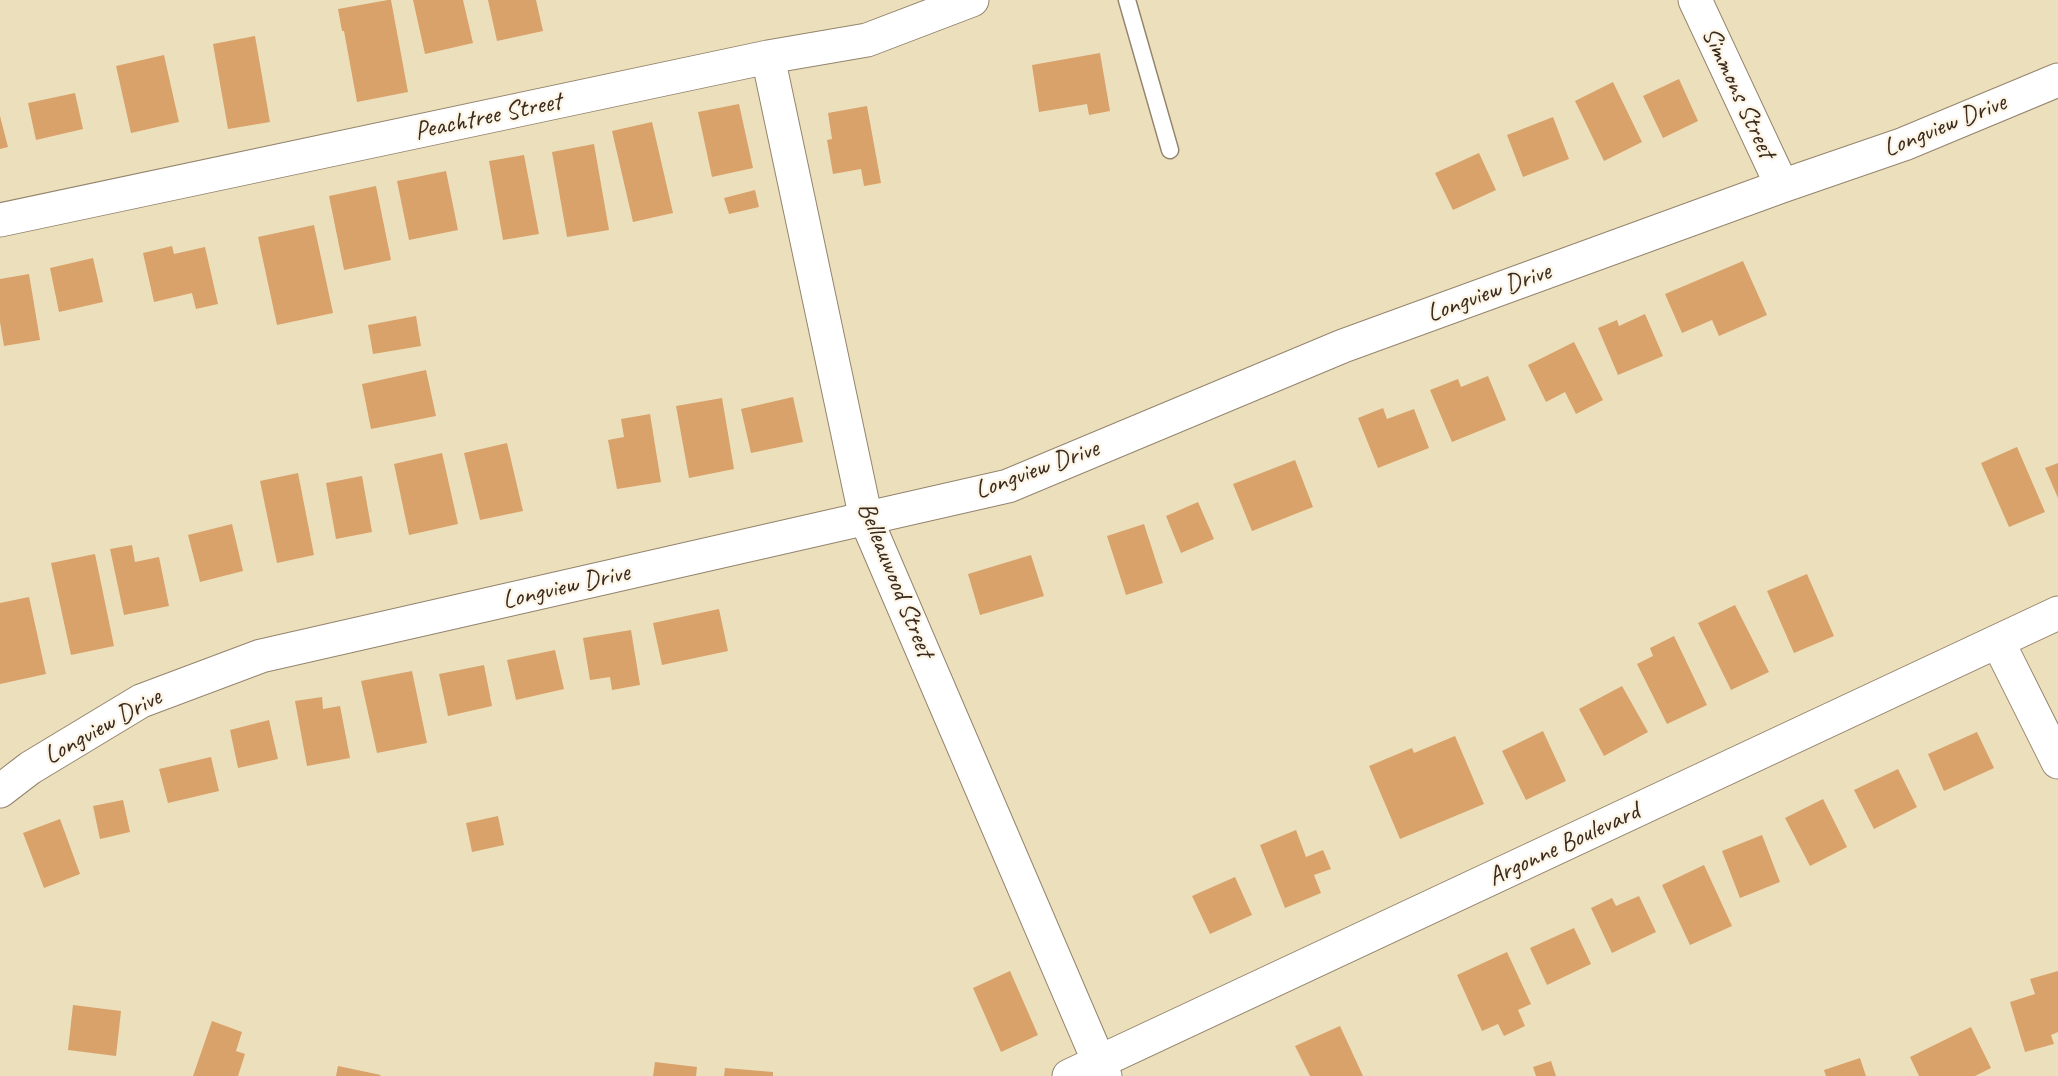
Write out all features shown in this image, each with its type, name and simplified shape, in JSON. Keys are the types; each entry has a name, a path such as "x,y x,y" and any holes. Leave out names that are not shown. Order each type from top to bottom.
{"street":[{"name":"Peachtree Street","path":"0,220 768,57 867,40 972,0"},
{"name":"Simmons Street","path":"1695,0 1782,186"},
{"name":"Belleauwood Street","path":"768,57 866,519 1102,1069"},
{"name":"Longview Drive","path":"0,791 30,768 141,701 261,656 1008,486 1343,346 1782,186 1904,144 2058,80"},
{"name":"Argonne Boulevard","path":"1069,1076 1102,1069 2058,613"},
{"path":"1998,642 2058,762"}],"lane":[{"path":"1127,0 1170,150"}],"building":[{"path":"391,0 408,92 357,102 338,9"},
{"path":"413,0 463,0 473,43 425,54"},
{"path":"488,0 536,0 543,31 497,41"},
{"path":"255,36 270,122 228,129 213,44"},
{"path":"1100,53 1110,111 1089,115 1087,104 1039,112 1032,65"},
{"path":"164,55 179,122 131,133 116,66"},
{"path":"1679,79 1698,121 1663,138 1643,96"},
{"path":"1613,82 1642,142 1604,161 1575,101"},
{"path":"75,93 83,129 36,140 28,103"},
{"path":"739,104 753,168 712,177 698,112"},
{"path":"867,106 881,183 864,186 861,169 833,174 827,140 832,139 828,113"},
{"path":"0,116 8,147 0,149"},
{"path":"1553,117 1569,159 1523,177 1507,135"},
{"path":"652,122 673,213 633,222 612,131"},
{"path":"594,144 609,230 567,237 552,152"},
{"path":"1479,153 1496,190 1453,210 1435,173"},
{"path":"524,155 539,234 503,240 489,161"},
{"path":"446,171 458,230 409,240 397,181"},
{"path":"376,186 391,260 344,270 329,196"},
{"path":"755,190 759,207 729,214 724,198"},
{"path":"314,225 333,313 277,325 258,237"},
{"path":"172,246 174,254 205,247 218,304 196,309 192,293 154,302 143,253"},
{"path":"93,258 103,302 59,312 50,268"},
{"path":"1743,261 1767,315 1719,336 1712,320 1682,333 1665,294"},
{"path":"29,274 40,340 4,346 0,322 0,279"},
{"path":"1645,314 1663,356 1618,375 1598,328 1617,320 1619,326"},
{"path":"416,316 421,346 373,354 368,325"},
{"path":"1574,342 1603,400 1576,414 1565,392 1546,402 1528,365"},
{"path":"426,370 436,416 371,429 362,384"},
{"path":"1488,376 1506,420 1452,442 1430,390 1458,379 1461,387"},
{"path":"793,397 803,442 751,453 741,409"},
{"path":"722,398 734,469 689,478 676,406"},
{"path":"1383,408 1387,419 1414,409 1429,448 1378,468 1358,418"},
{"path":"650,414 661,482 617,489 608,440 624,437 621,419"},
{"path":"507,443 523,511 480,520 464,453"},
{"path":"2017,447 2045,512 2009,527 1981,463"},
{"path":"442,453 458,524 409,535 394,464"},
{"path":"1295,460 1313,507 1252,531 1233,484"},
{"path":"2058,463 2058,498 2045,468"},
{"path":"298,473 314,555 277,563 260,481"},
{"path":"362,476 372,532 336,539 326,483"},
{"path":"1198,502 1214,539 1181,553 1166,516"},
{"path":"232,524 243,571 200,582 188,535"},
{"path":"1144,524 1163,583 1126,595 1107,536"},
{"path":"132,545 135,562 159,557 169,606 124,615 110,549"},
{"path":"95,554 114,646 71,655 51,563"},
{"path":"1031,555 1044,596 980,615 968,574"},
{"path":"1807,574 1834,636 1794,653 1767,591"},
{"path":"29,597 46,674 0,684 0,603"},
{"path":"1735,605 1769,672 1731,690 1698,623"},
{"path":"719,609 728,651 662,665 653,623"},
{"path":"631,630 640,685 612,690 610,677 590,680 583,638"},
{"path":"1674,636 1707,705 1667,724 1637,664 1653,656 1650,648"},
{"path":"555,650 564,689 516,700 507,660"},
{"path":"484,665 492,706 448,716 439,674"},
{"path":"412,671 427,743 377,753 361,681"},
{"path":"1622,686 1648,732 1604,756 1579,709"},
{"path":"322,697 323,709 340,706 350,758 307,766 295,701"},
{"path":"269,720 278,759 238,768 230,730"},
{"path":"1543,731 1566,781 1526,800 1502,751"},
{"path":"1977,732 1994,768 1944,791 1928,754"},
{"path":"1455,736 1484,804 1400,839 1369,766 1412,748 1414,753"},
{"path":"211,757 219,791 168,803 159,769"},
{"path":"1898,769 1917,807 1874,829 1854,790"},
{"path":"1823,799 1847,847 1810,866 1785,818"},
{"path":"123,800 130,832 100,839 93,806"},
{"path":"498,816 504,845 472,852 466,823"},
{"path":"60,819 80,874 44,888 23,833"},
{"path":"1296,830 1306,857 1323,850 1331,869 1314,875 1321,893 1285,908 1260,845"},
{"path":"1762,835 1780,882 1740,898 1722,851"},
{"path":"1704,865 1732,926 1690,945 1662,885"},
{"path":"1235,877 1252,915 1210,934 1192,896"},
{"path":"1639,896 1656,932 1612,953 1591,908 1612,898 1616,906"},
{"path":"1574,928 1591,964 1547,985 1530,948"},
{"path":"1507,952 1531,1004 1518,1010 1525,1026 1504,1036 1498,1024 1482,1031 1457,975"},
{"path":"1010,971 1038,1035 1001,1052 973,988"},
{"path":"2058,971 2058,1032 2051,1035 2054,1044 2025,1052 2010,1002 2035,994 2030,979"},
{"path":"73,1005 121,1011 116,1056 68,1050"},
{"path":"212,1021 242,1032 236,1051 245,1054 238,1076 193,1076"},
{"path":"1340,1026 1363,1076 1310,1076 1295,1046"},
{"path":"1971,1027 1991,1068 1975,1076 1919,1076 1910,1057"},
{"path":"1860,1058 1866,1076 1826,1076 1824,1070"},
{"path":"1551,1061 1556,1076 1536,1076 1533,1067"},
{"path":"655,1062 697,1067 696,1076 653,1076"},
{"path":"338,1066 381,1075 336,1076"},
{"path":"725,1068 773,1072 773,1076 724,1076"}]}
